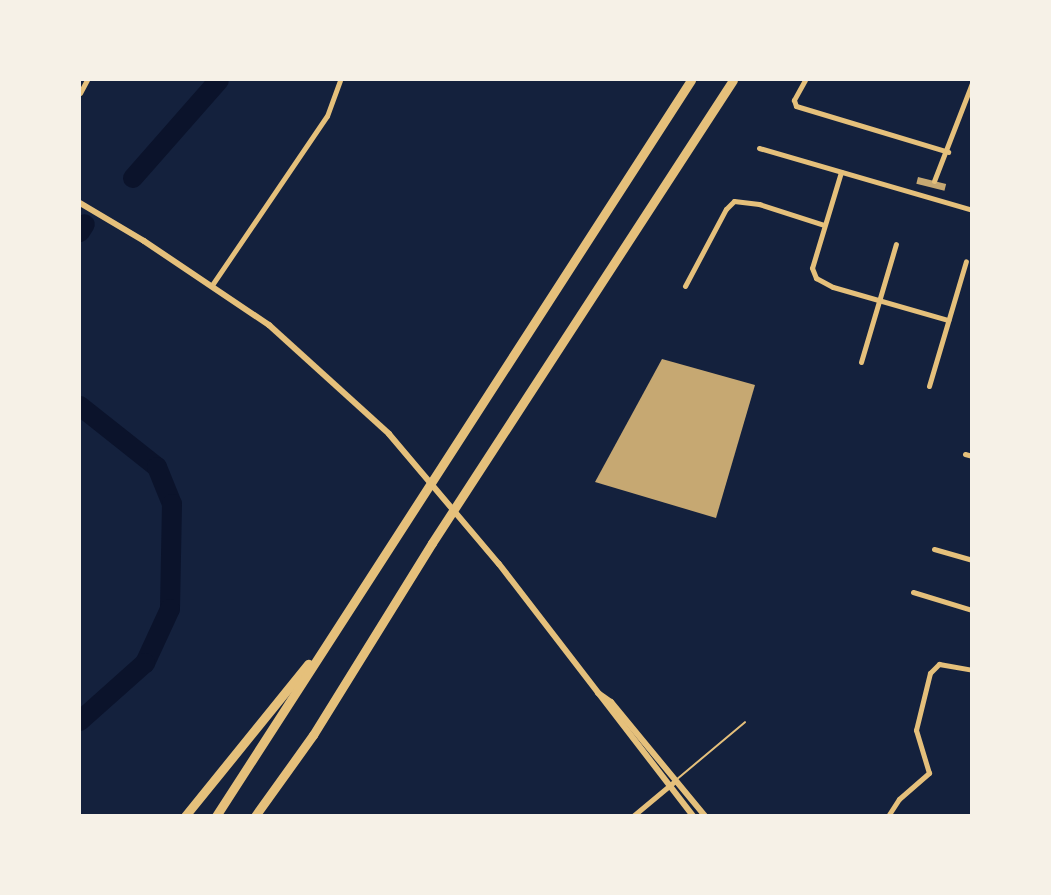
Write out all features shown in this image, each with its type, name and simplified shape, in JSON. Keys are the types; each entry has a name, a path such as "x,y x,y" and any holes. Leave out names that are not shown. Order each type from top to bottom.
{"highway":[{"path":"216,816 333,634 409,510 691,80"},
{"path":"261,816 432,543 733,80"},
{"path":"185,816 333,634"},
{"path":"255,816 313,735"}],"street":[{"path":"80,93 87,80"},
{"path":"212,285 327,116 340,80"},
{"path":"805,80 794,100 796,106 948,152"},
{"path":"934,181 948,152 972,84"},
{"path":"759,148 972,210"},
{"path":"841,172 812,268 816,278 833,287 948,320"},
{"path":"928,196 931,188"},
{"path":"685,286 726,209 734,201 759,204 824,225"},
{"path":"80,203 212,285 295,346 389,434 499,564 668,787 693,816"},
{"path":"861,362 896,244"},
{"path":"929,386 966,261"},
{"path":"965,454 972,456"},
{"path":"934,549 972,560"},
{"path":"914,592 972,610"},
{"path":"888,816 899,799 929,773 916,730 930,673 939,664 972,670"},
{"path":"598,693 611,702 705,816"},
{"path":"633,816 675,781"}],"lane":[{"path":"675,781 745,722"}],"building":[{"path":"918,177 946,184 944,191 916,184"},
{"path":"662,359 755,385 716,518 595,482"}],"waterway":[{"path":"133,178 219,80"},
{"path":"80,232 85,224"},
{"path":"80,406 157,467 172,504 170,609 145,663 80,721"}]}
